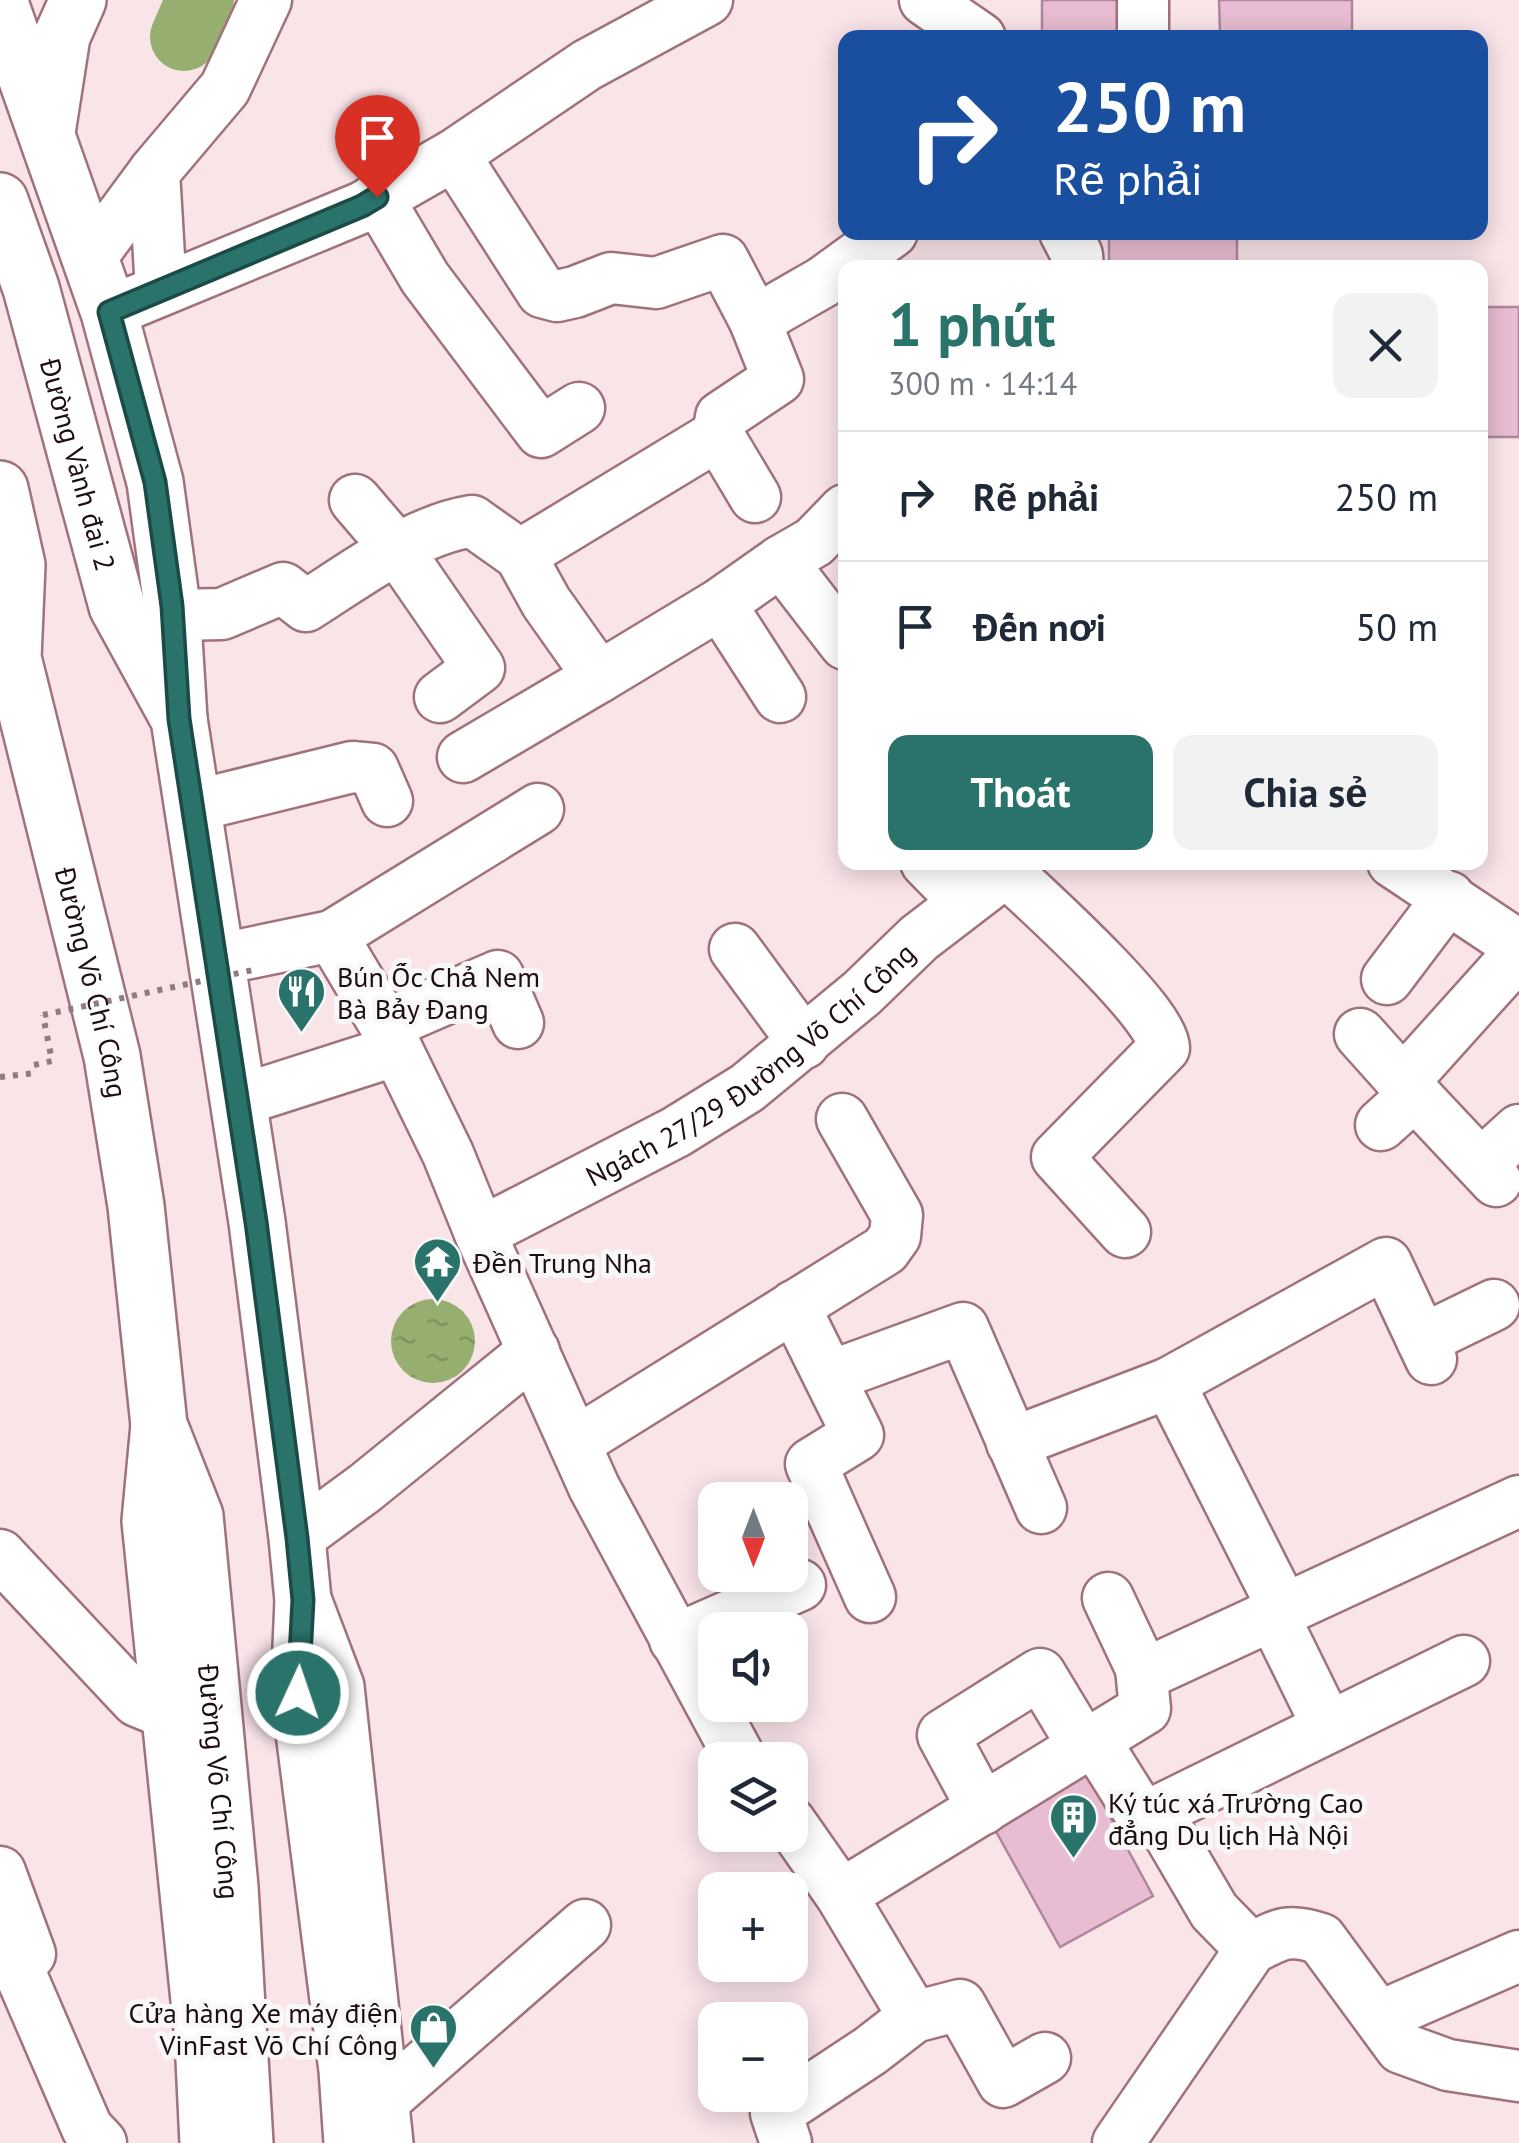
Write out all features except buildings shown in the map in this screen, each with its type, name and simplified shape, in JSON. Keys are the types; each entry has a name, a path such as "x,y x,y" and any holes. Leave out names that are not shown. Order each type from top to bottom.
{"main road":[{"path":"46,134 62,36 78,0"},
{"path":"0,2 109,312 155,482 173,616 179,719 194,806 235,965 238,1100 297,1538 303,1600 298,1693 344,2052 373,2130"},
{"name":"Đường Vành đai 2","path":"0,201 31,288 117,606 179,719"},
{"path":"0,490 17,565 6,648"},
{"name":"Đường Võ Chí Công","path":"6,648 29,720 112,1056 136,1206 159,1425 150,1522 154,1708 203,2040 208,2143"},
{"name":"Đường Võ Chí Công","path":"159,1425 195,1516 228,1868 246,2143"}],"street":[{"path":"89,260 154,172 224,88 266,0"},
{"path":"109,312 362,206 454,156 587,64 625,19 706,0"},
{"path":"925,0 968,30"},
{"path":"1143,0 1144,30"},
{"path":"454,156 542,292 557,296 611,278 656,283 723,260 755,321 778,379 722,417 718,435 755,498"},
{"path":"154,172 161,290"},
{"path":"377,197 425,278 541,432 579,408"},
{"path":"855,260 881,240"},
{"path":"755,321 838,272"},
{"path":"520,555 718,435"},
{"path":"356,500 397,549 479,668 440,698"},
{"path":"463,757 720,604 781,560 814,542 838,517"},
{"path":"173,616 222,614 282,588 306,606 397,549 457,523 472,521 520,555 546,602 600,676"},
{"path":"781,560 838,622"},
{"path":"720,604 780,698"},
{"path":"194,806 352,768 373,769 388,801"},
{"path":"235,965 332,936 538,809"},
{"path":"934,870 965,902"},
{"name":"Ngách 27/29 Đường Võ Chí Công","path":"480,1233 676,1132 747,1088 804,1043 919,938 1008,870"},
{"name":"Ngách 27/29 Đường Võ Chí Công","path":"1015,870 1141,1006 1164,1040 1164,1048 1057,1157 1125,1232"},
{"path":"1400,1100 1519,949 1407,870"},
{"path":"1387,980 1450,897"},
{"path":"332,936 391,1038 448,1154 594,1488 730,1742"},
{"path":"735,948 804,1043"},
{"path":"238,1100 391,1038 498,976 518,1023"},
{"path":"1360,1034 1400,1100 1504,1153"},
{"path":"574,1443 885,1250 898,1226 890,1202 842,1119"},
{"path":"1012,1442 1169,1383 1386,1263 1426,1350 1494,1305"},
{"path":"794,1306 858,1435 811,1464 870,1596"},
{"path":"831,1376 962,1328 1041,1508"},
{"path":"297,1538 366,1488 534,1351"},
{"path":"1169,1383 1328,1727"},
{"path":"1141,1668 1152,1672 1519,1501"},
{"path":"0,1554 154,1708"},
{"path":"675,1640 784,1592"},
{"path":"841,1895 1145,1709 1141,1668 1108,1598"},
{"path":"983,1808 943,1735 1040,1674 1138,1810 1156,1812 1464,1661"},
{"path":"1156,1812 1170,1842 1214,1911 1251,1948"},
{"path":"808,1848 841,1895 914,2018"},
{"path":"0,1872 30,1954 7,1961 87,2128 101,2143"},
{"path":"373,2130 585,1925"},
{"path":"1118,2143 1251,1948 1280,1933 1302,1932 1322,1938 1401,2048 1448,2065 1519,2076"},
{"path":"1379,2018 1519,1956"},
{"path":"786,2143 776,2113 870,2052 914,2018 960,2005 1003,2082 1045,2058"}],"path":[{"path":"0,1077 52,1062 43,1015 235,965"}],"water":[{"path":"433,1299 449,1302 463,1311 472,1325 472,1357 463,1371 449,1380 433,1383 417,1380 403,1371 394,1357 391,1341 394,1325 403,1311 417,1302"}],"waterway":[{"path":"184,37 200,0"}],"place":[{"name":"Bún Ốc Chả Nem Bà Bảy Đang","path":"302,1034"},
{"name":"Đền Trung Nha","path":"438,1304"},
{"name":"Ký túc xá Trường Cao đẳng Du lịch Hà Nội","path":"1073,1860"},
{"name":"Cửa hàng Xe máy điện VinFast Võ Chí Công","path":"433,2070"}],"route":[{"path":"298,1693 303,1600 297,1538 256,1222 179,719 172,606 155,482 109,312 377,197"}]}
